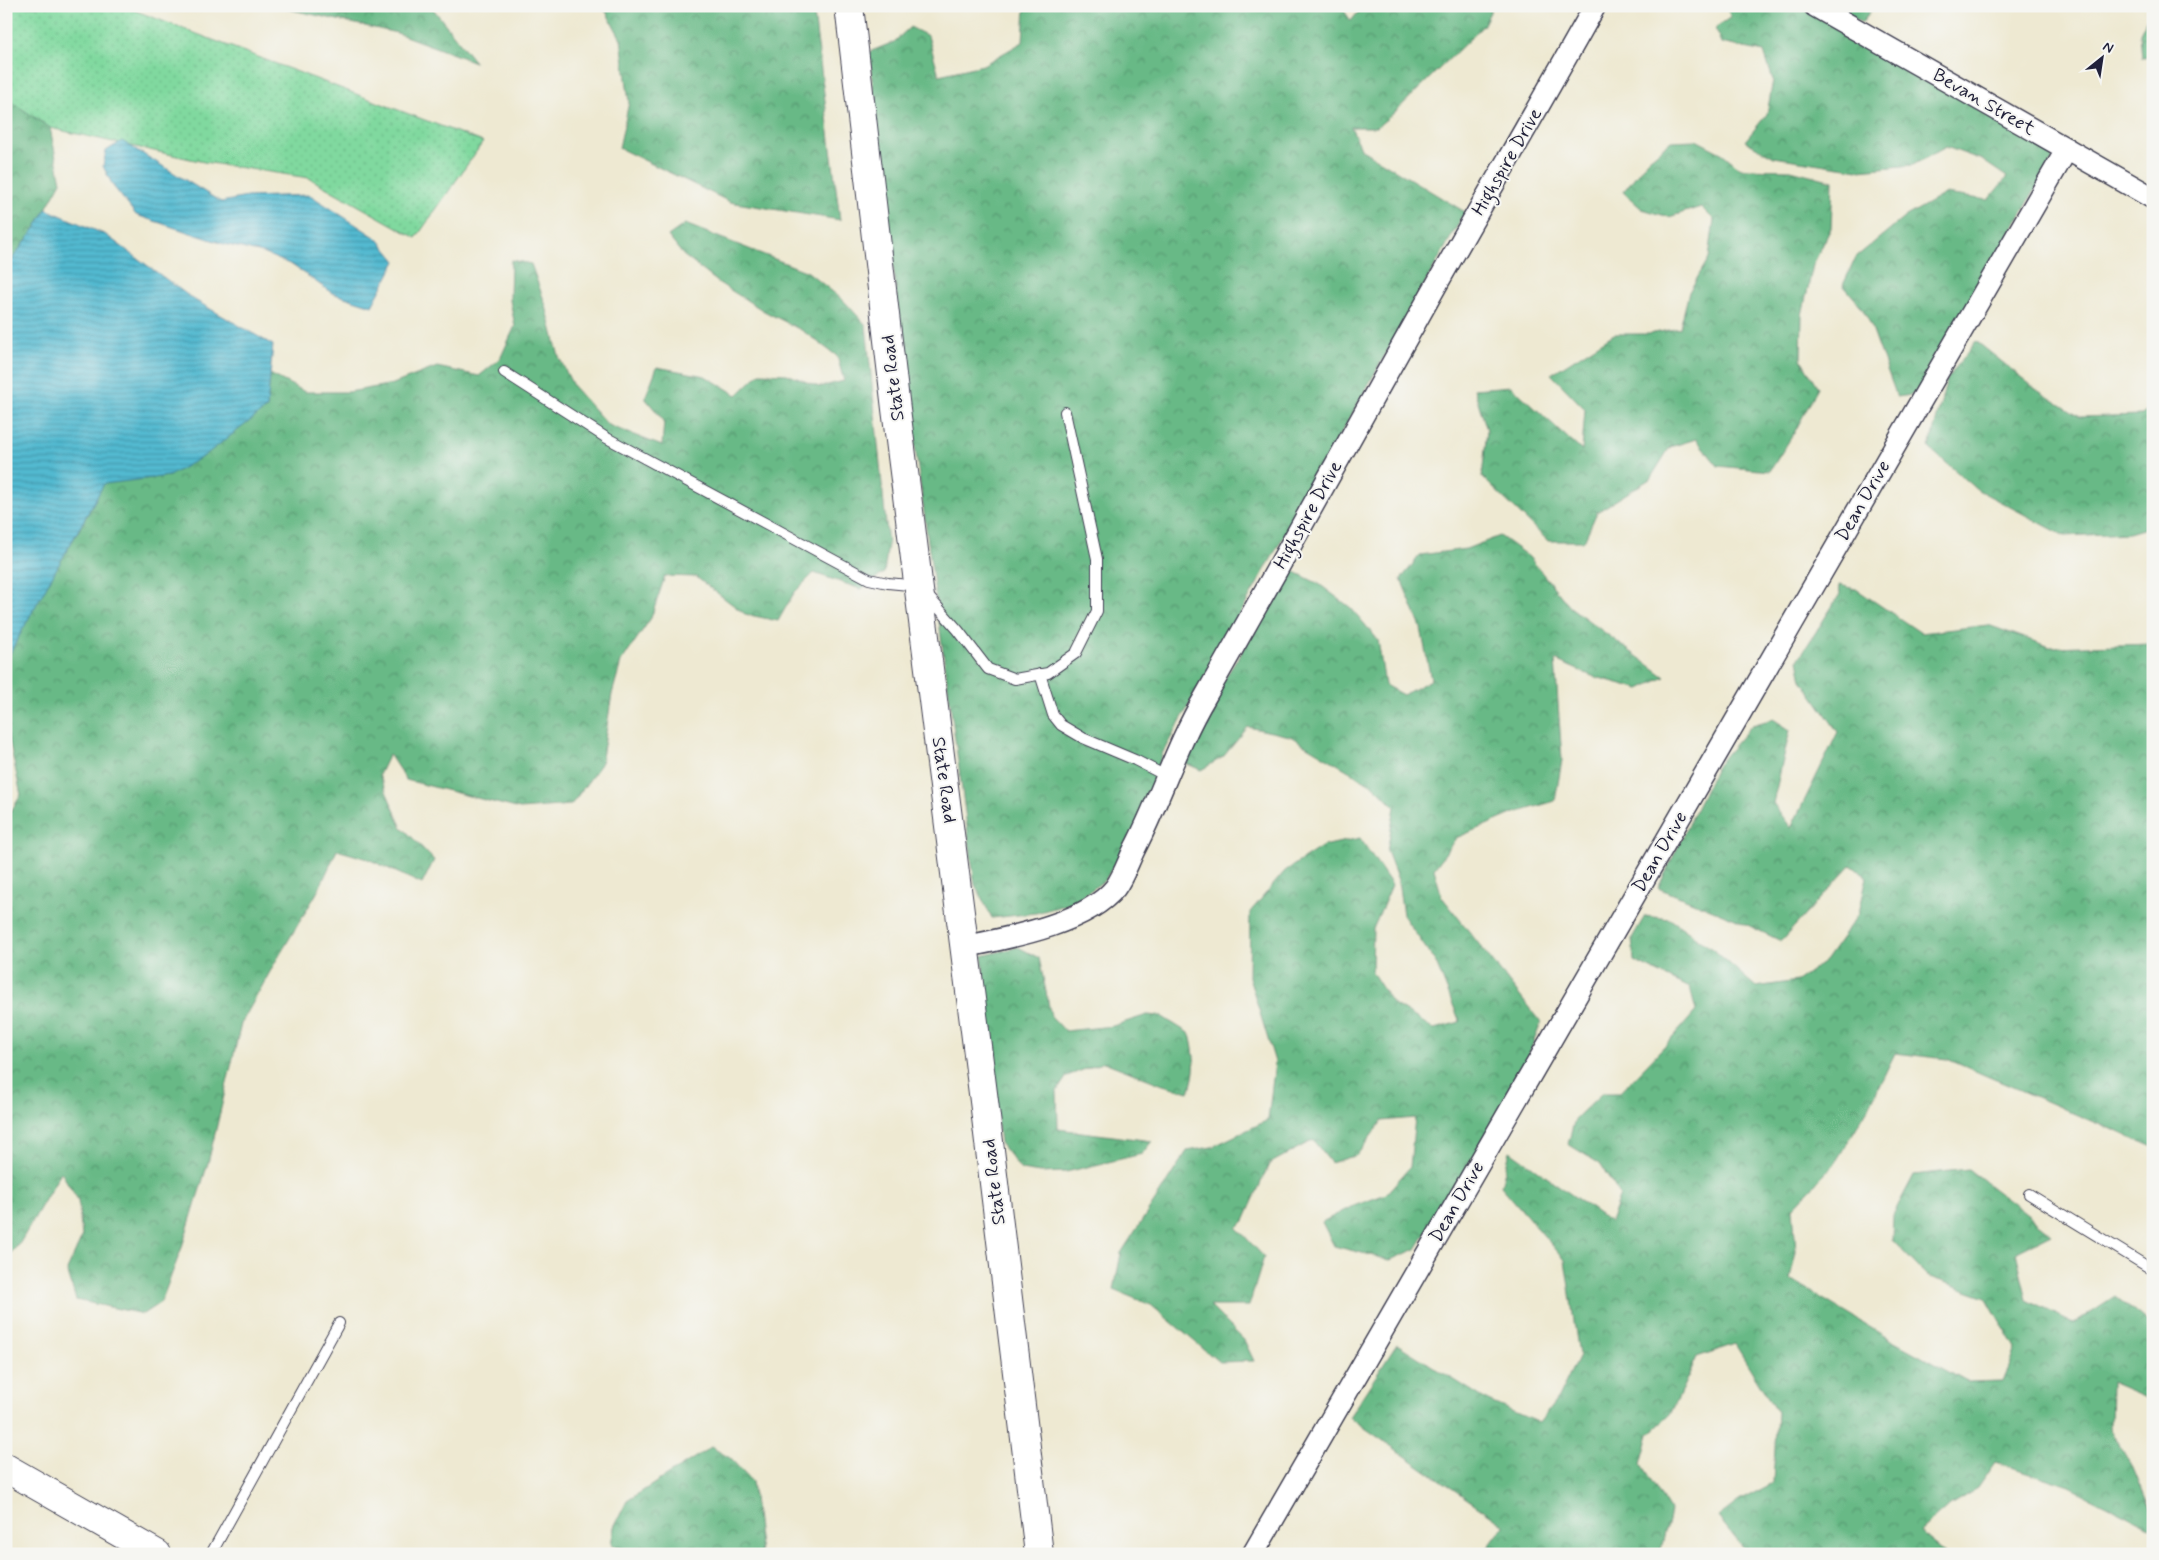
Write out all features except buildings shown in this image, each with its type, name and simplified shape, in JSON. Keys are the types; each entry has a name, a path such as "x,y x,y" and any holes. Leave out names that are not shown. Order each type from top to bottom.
{"street":[{"name":"State Road","path":"849,6 919,586 1040,1554"},
{"name":"Highspire Drive","path":"964,948 1025,934 1066,920 1097,903 1116,887 1150,818 1166,776 1196,712 1595,6"},
{"name":"Bevan Street","path":"1815,6 2153,198"},
{"name":"Dean Drive","path":"1253,1554 2067,150"},
{"path":"6,1468 150,1552"}],"lane":[{"path":"504,372 604,437 868,579 888,584 919,586 958,630 988,669 1015,679 1048,673 1076,653 1097,611 1097,559 1065,412"},
{"path":"1040,674 1053,714 1061,725 1083,738 1120,753 1166,776"},
{"path":"2029,1194 2153,1270"},
{"path":"211,1554 339,1323"}],"green space":[{"path":"6,6 123,6 483,142 416,238 309,178 204,162 50,128 6,98"},
{"path":"274,6 431,6 475,62 397,33"},
{"path":"603,6 813,6 840,220 730,202 619,148 629,102 621,39"},
{"path":"1025,6 1155,6 1161,9 1168,6 1341,6 1351,21 1363,6 1493,6 1483,26 1395,112 1377,127 1351,127 1362,150 1465,212 1163,752 1136,830 1105,880 1073,903 1036,913 992,918 975,885 907,388 869,52 894,42 910,27 928,36 939,75 983,65 1023,42"},
{"path":"1725,6 1798,6 2053,148 2054,157 1926,381 1912,395 1897,397 1871,325 1861,306 1843,285 1856,257 1906,216 1945,194 1988,200 2007,177 1982,160 1946,147 1913,165 1859,170 1774,157 1745,141 1767,114 1773,80 1764,52 1721,43 1715,28 1731,17"},
{"path":"1834,6 1874,6 1862,23"},
{"path":"2153,6 2153,57 2142,58 2140,33"},
{"path":"6,98 50,128 61,182 36,227 6,267"},
{"path":"1696,140 1723,154 1741,169 1791,170 1833,181 1831,228 1813,265 1802,315 1801,359 1818,388 1794,433 1770,471 1718,466 1696,439 1670,447 1650,479 1597,512 1584,541 1548,541 1482,477 1487,430 1474,389 1511,386 1582,451 1585,409 1551,374 1614,334 1649,334 1680,328 1689,292 1709,258 1714,220 1701,207 1669,217 1642,209 1623,192 1648,160 1671,141"},
{"path":"685,224 808,272 844,301 866,325 888,544 884,573 861,589 814,573 794,593 778,621 745,614 696,577 665,576 651,618 621,662 612,694 601,764 571,805 520,809 406,780 389,754 379,775 401,826 434,860 422,884 368,859 337,850 318,891 241,1024 208,1163 181,1250 161,1302 143,1314 76,1300 67,1270 82,1237 78,1200 61,1172 20,1243 6,1258 6,819 21,795 6,726 6,661 43,590 79,530 104,483 169,476 267,408 270,374 305,392 349,392 393,384 437,367 479,376 500,359 515,326 510,300 511,260 531,264 546,306 559,357 573,386 608,425 662,446 664,421 645,398 657,367 705,376 737,395 760,373 787,374 819,387 844,381 837,356 803,331 764,311 719,283 683,255 668,236"},
{"path":"1976,341 2037,390 2080,417 2142,415 2153,404 2153,526 2129,533 2065,536 1978,490 1929,448 1947,379"},
{"path":"1500,536 1529,557 1570,607 1665,677 1640,689 1592,676 1555,660 1562,760 1555,801 1512,814 1456,838 1434,869 1442,897 1541,1023 1514,1092 1416,1249 1390,1260 1334,1246 1322,1222 1351,1207 1386,1194 1410,1167 1415,1118 1382,1121 1357,1155 1331,1163 1313,1140 1269,1164 1244,1221 1237,1228 1264,1257 1249,1306 1210,1306 1244,1340 1254,1361 1219,1362 1151,1305 1114,1290 1121,1253 1187,1151 1212,1147 1268,1120 1275,1062 1249,977 1250,912 1285,871 1323,846 1360,838 1392,885 1373,929 1372,972 1392,1003 1434,1029 1460,1022 1436,963 1403,915 1398,880 1387,851 1395,807 1374,786 1290,736 1248,727 1223,757 1201,770 1183,762 1197,722 1293,571 1319,584 1351,608 1378,640 1385,685 1403,695 1431,680 1421,628 1401,579 1420,555 1466,549"},
{"path":"1839,585 1856,589 1921,633 1988,625 2050,647 2153,644 2153,1147 1947,1059 1895,1053 1870,1105 1835,1163 1793,1208 1796,1252 1790,1279 1891,1340 1967,1382 2003,1381 2016,1349 1986,1297 1927,1276 1892,1240 1893,1215 1914,1175 1968,1169 2052,1234 2016,1252 2027,1300 2074,1323 2115,1296 2153,1327 2153,1401 2111,1383 2110,1427 2133,1467 2153,1516 2153,1529 2069,1486 1996,1462 1978,1488 1950,1505 1920,1532 1947,1554 1748,1554 1718,1517 1739,1501 1773,1483 1777,1412 1735,1344 1697,1357 1670,1415 1649,1434 1641,1464 1670,1511 1660,1554 1483,1554 1505,1525 1349,1417 1397,1344 1488,1401 1539,1423 1558,1398 1579,1355 1565,1260 1501,1186 1510,1151 1610,1222 1620,1195 1600,1164 1568,1144 1575,1119 1602,1093 1619,1093 1696,1011 1690,988 1634,961 1632,938 1645,916 1670,919 1715,951 1756,987 1797,981 1825,961 1859,913 1867,877 1851,865 1781,941 1735,919 1658,888 1718,764 1752,725 1773,719 1790,730 1773,803 1791,828 1838,732 1802,680 1798,660 1840,594"},
{"path":"1018,947 1039,958 1051,1016 1065,1031 1113,1026 1147,1015 1161,1016 1190,1034 1194,1063 1189,1092 1163,1085 1104,1062 1067,1076 1057,1091 1058,1129 1152,1141 1142,1154 1066,1172 1040,1173 1021,1170 1000,1143 985,1015 986,995 982,956"},
{"path":"711,1447 730,1458 752,1482 761,1554 641,1554 611,1545 614,1527 627,1501"}],"water":[{"path":"122,141 221,202 247,197 310,195 378,239 396,261 372,306 332,293 292,265 263,253 224,244 136,215 113,186 103,166 106,151"},
{"path":"46,209 106,235 193,299 273,345 267,408 204,456 169,476 104,484 6,661 6,267 36,227"}]}
